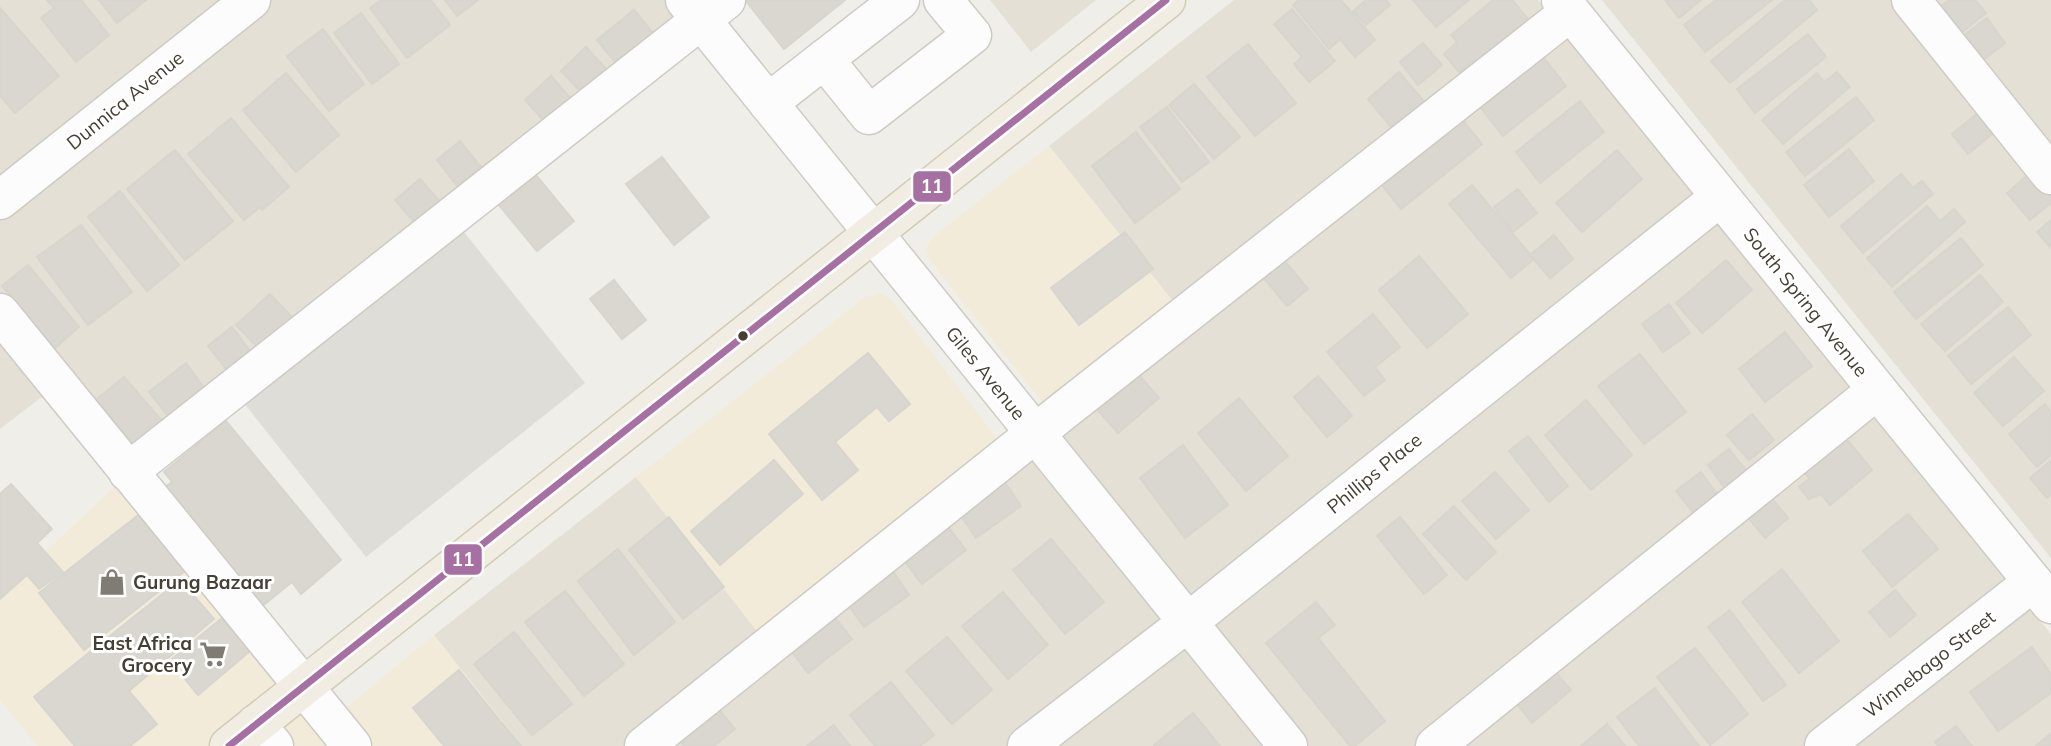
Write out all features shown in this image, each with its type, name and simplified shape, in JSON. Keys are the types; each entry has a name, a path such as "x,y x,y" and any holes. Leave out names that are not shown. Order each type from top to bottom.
{"main road":[{"path":"253,739 304,686 1166,0"}],"street":[{"name":"Dunnica Avenue","path":"0,200 251,0"},
{"path":"768,103 900,0"},
{"path":"824,58 869,115 972,34 943,0"},
{"path":"1911,0 2051,175"},
{"path":"643,746 1566,6"},
{"name":"South Spring Avenue","path":"1566,6 2042,593"},
{"path":"128,472 704,7"},
{"name":"Giles Avenue","path":"704,7 768,103 1288,746"},
{"name":"Phillips Place","path":"1027,746 1187,623 1720,197"},
{"path":"0,313 352,746"},
{"path":"1435,746 1877,390"},
{"name":"Winnebago Street","path":"1824,746 2042,593"}],"shaded area":[{"path":"0,0 704,0 131,453 69,376 0,429"},
{"path":"990,0 1096,0 1031,52"},
{"path":"1234,0 1538,0 2051,634 2051,746 519,746 434,635 636,477 761,636 1190,323 1049,146"},
{"path":"1602,0 2051,0 2051,558"},
{"path":"1049,146 1176,305 1047,408 930,261 926,248 934,236"},
{"path":"460,227 585,383 366,557 240,398"},
{"path":"880,293 891,299 1002,445 761,636 636,477 865,297"},
{"path":"123,479 338,746 37,746 0,700 0,594"},
{"path":"434,635 522,746 370,746 342,711"}],"building":[{"path":"47,0 81,0 109,35 76,62 41,18 54,8"},
{"path":"99,0 146,0 117,23"},
{"path":"381,0 431,0 450,25 407,58 370,8"},
{"path":"445,0 478,0 457,16"},
{"path":"845,0 784,49 746,1"},
{"path":"1299,0 1341,0 1375,40 1355,57 1340,39 1329,49 1293,5"},
{"path":"1366,0 1386,0 1390,5 1366,25 1353,11"},
{"path":"1413,0 1469,0 1436,27"},
{"path":"1493,0 1512,0 1532,24 1479,69 1473,61 1459,72 1444,54 1457,42 1451,35"},
{"path":"1665,0 1701,0 1679,18"},
{"path":"1716,0 1772,0 1705,52 1684,25"},
{"path":"1785,0 1809,0 1817,10 1730,83 1711,61"},
{"path":"1949,0 1975,0 1986,13 1962,32 1941,6"},
{"path":"0,8 59,76 15,113 0,96"},
{"path":"1292,9 1335,61 1309,82 1294,64 1302,57 1274,24"},
{"path":"634,10 653,33 616,63 597,40"},
{"path":"361,13 399,64 372,84 334,33"},
{"path":"1987,18 2005,43 1982,61 1963,36"},
{"path":"323,29 364,84 329,111 287,56"},
{"path":"1808,34 1826,57 1755,113 1737,89"},
{"path":"1423,43 1442,65 1418,85 1400,62"},
{"path":"1248,44 1296,103 1255,136 1207,77"},
{"path":"586,47 609,72 584,95 561,71"},
{"path":"1541,54 1566,86 1503,136 1478,104"},
{"path":"1399,72 1427,105 1395,132 1368,99"},
{"path":"1837,72 1850,87 1783,144 1762,120 1817,73 1824,82"},
{"path":"286,73 339,135 296,172 243,110"},
{"path":"551,76 573,101 547,124 525,100"},
{"path":"1194,84 1240,137 1214,159 1169,105"},
{"path":"1856,97 1874,120 1805,176 1786,152"},
{"path":"1580,101 1604,132 1540,183 1516,152"},
{"path":"1167,107 1209,162 1182,182 1140,127"},
{"path":"1978,113 1993,133 1968,154 1952,134"},
{"path":"1460,117 1482,144 1401,209 1380,183"},
{"path":"231,118 289,187 262,210 260,207 244,220 188,154"},
{"path":"1136,132 1180,189 1135,223 1092,166"},
{"path":"460,141 481,167 457,186 437,160"},
{"path":"1849,149 1874,181 1829,217 1804,185"},
{"path":"175,150 233,221 185,260 127,189"},
{"path":"1617,150 1642,179 1582,232 1556,203"},
{"path":"662,157 709,217 674,245 626,184"},
{"path":"2030,173 2051,197 2051,203 2030,220 2007,193"},
{"path":"535,174 574,221 537,251 498,204"},
{"path":"1901,174 1913,188 1922,181 1933,194 1863,253 1841,226"},
{"path":"420,179 440,202 415,223 395,200"},
{"path":"1472,185 1534,259 1511,278 1449,204"},
{"path":"1518,189 1537,213 1513,232 1494,207"},
{"path":"120,191 179,265 147,291 88,217"},
{"path":"1927,206 1940,221 1954,209 1965,222 1892,287 1867,258"},
{"path":"2051,220 2051,248 2037,232"},
{"path":"81,225 132,292 88,325 37,257"},
{"path":"1125,232 1153,269 1079,325 1051,288"},
{"path":"1554,235 1573,259 1550,278 1530,255"},
{"path":"1961,238 1983,265 1916,319 1894,292"},
{"path":"1419,256 1468,314 1427,348 1379,290"},
{"path":"1284,260 1308,289 1287,306 1263,277"},
{"path":"1726,260 1752,290 1702,333 1676,303"},
{"path":"28,265 79,327 54,349 2,286"},
{"path":"1980,275 2003,302 1945,351 1921,324"},
{"path":"614,280 646,320 622,339 590,299"},
{"path":"270,294 292,317 258,348 236,325"},
{"path":"1669,304 1690,333 1663,352 1642,324"},
{"path":"2008,307 2031,335 1971,384 1948,356"},
{"path":"1373,314 1400,347 1375,367 1385,380 1364,396 1327,352"},
{"path":"232,327 254,356 230,374 208,346"},
{"path":"1785,332 1812,366 1765,402 1739,369"},
{"path":"868,353 910,404 889,421 877,407 835,442 858,470 822,500 769,434"},
{"path":"1640,354 1686,412 1644,444 1598,386"},
{"path":"2014,357 2044,391 2003,426 1974,393"},
{"path":"186,363 207,392 171,420 149,392"},
{"path":"1137,373 1159,398 1118,433 1096,408"},
{"path":"1318,376 1352,416 1327,437 1294,397"},
{"path":"124,377 162,421 134,445 96,400"},
{"path":"1239,398 1288,456 1246,491 1198,433"},
{"path":"1586,400 1632,455 1591,490 1545,435"},
{"path":"2045,404 2051,412 2051,455 2037,467 2009,434"},
{"path":"1752,414 1774,440 1749,460 1727,435"},
{"path":"226,421 341,560 301,594 292,582 261,607 164,488 172,482 164,472"},
{"path":"1528,436 1568,486 1549,502 1509,451"},
{"path":"1845,437 1872,470 1830,505 1821,494 1809,499 1799,487 1810,478 1803,471"},
{"path":"1183,445 1228,505 1185,538 1140,478"},
{"path":"1729,449 1749,474 1727,491 1708,465"},
{"path":"774,460 803,494 720,565 691,531"},
{"path":"2051,460 2051,494 2047,498 2030,478"},
{"path":"1495,472 1529,510 1496,539 1462,501"},
{"path":"1701,472 1719,497 1696,516 1676,491"},
{"path":"1003,480 1021,506 976,538 958,512"},
{"path":"11,484 52,529 37,543 63,572 39,589 27,575 0,599 0,494"},
{"path":"1769,495 1788,518 1765,538 1746,515"},
{"path":"1454,506 1496,552 1466,580 1423,534"},
{"name":"Gurung Bazaar","path":"141,513 186,570 84,650 39,593"},
{"path":"1908,514 1938,549 1892,587 1863,551"},
{"path":"669,517 724,587 683,619 629,550"},
{"path":"1400,517 1447,575 1424,594 1377,536"},
{"path":"946,524 966,550 922,584 902,558"},
{"path":"1051,539 1104,602 1065,634 1013,570"},
{"path":"618,549 675,622 634,655 578,581"},
{"path":"890,567 909,595 864,627 845,600"},
{"path":"1782,569 1839,641 1799,673 1742,602"},
{"path":"180,580 214,619 129,691 157,724 130,746 75,746 34,697"},
{"path":"1895,590 1916,615 1890,637 1869,612"},
{"path":"565,591 624,664 584,696 525,622"},
{"path":"1003,592 1048,645 1008,679 962,626"},
{"path":"1316,602 1335,625 1318,638 1385,721 1355,746 1350,746 1266,643"},
{"path":"1730,610 1786,685 1763,701 1708,627"},
{"name":"East Africa Grocery","path":"228,613 256,646 198,695 170,661"},
{"path":"832,614 852,639 808,673 788,647"},
{"path":"514,632 572,704 532,735 474,664"},
{"path":"947,637 992,690 952,724 906,671"},
{"path":"2032,647 2051,674 2051,693 1998,731 1970,692"},
{"path":"1695,648 1748,714 1710,745 1657,677"},
{"path":"1550,666 1571,690 1532,723 1512,698"},
{"path":"459,670 521,746 444,746 413,708"},
{"path":"891,682 934,735 920,746 875,746 850,715"},
{"path":"1655,688 1699,746 1639,746 1617,717"},
{"path":"716,706 735,729 714,746 684,746 677,737"},
{"path":"1193,713 1220,746 1154,746 1154,745"},
{"path":"1607,724 1625,746 1581,746"},
{"path":"834,725 850,746 807,746"},
{"path":"1956,726 1972,746 1938,746 1935,742"},
{"path":"2051,733 2051,746 2036,746"}],"transit line":[{"name":"11","path":"229,746 1166,0"}],"place":[{"name":"Gurung Bazaar","path":"112,582"},
{"name":"East Africa Grocery","path":"213,654"}]}
